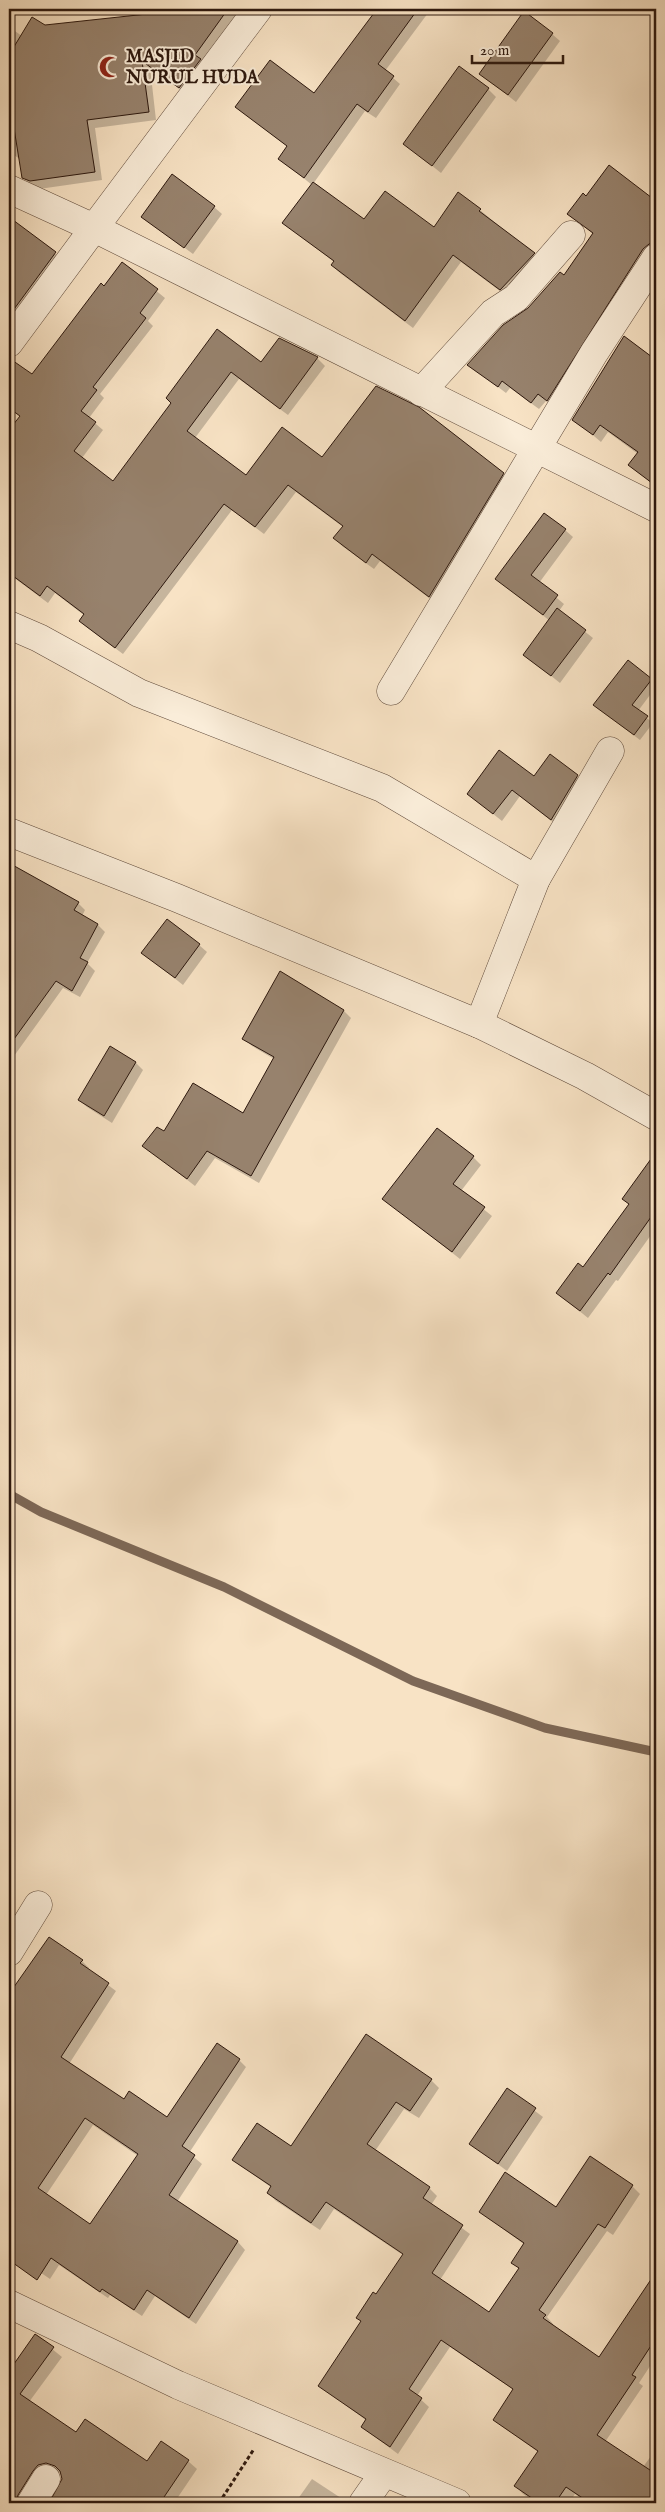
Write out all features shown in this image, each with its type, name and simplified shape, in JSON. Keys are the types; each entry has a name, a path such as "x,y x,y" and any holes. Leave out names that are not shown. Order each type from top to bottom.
{"street":[{"path":"9,343 258,9"},
{"path":"9,189 94,228 656,508"},
{"path":"421,392 493,313 516,298 571,235"},
{"path":"391,691 594,354 656,258"},
{"path":"9,625 39,638 140,693 382,788 536,879"},
{"path":"479,1024 536,879 610,751"},
{"path":"9,832 160,891 479,1024 585,1076 656,1116"},
{"path":"9,1952 38,1906"},
{"path":"9,2304 178,2385 270,2426 457,2503"},
{"path":"362,2503 384,2473"},
{"path":"31,2503 46,2479"}],"path":[{"path":"219,2503 270,2426"}],"building":[{"path":"151,9 228,9 195,55 201,59 179,88 142,61 149,112 87,120 95,172 30,181 22,178 9,97 9,55 32,17 45,25 147,14"},
{"path":"377,9 418,9 378,64 394,76 368,112 357,104 304,178 278,159 287,146 235,107 270,60 314,93"},
{"path":"524,11 553,33 508,95 479,74"},
{"path":"459,66 489,88 432,166 403,144"},
{"path":"609,165 656,201 656,242 649,244 643,249 547,401 538,394 531,403 502,381 498,387 467,365 503,325 528,308 560,272 564,275 593,233 567,214 583,193 586,196"},
{"path":"172,174 215,206 184,248 141,217"},
{"path":"313,182 364,219 385,191 434,227 458,192 481,209 479,211 535,253 500,290 453,255 405,321 331,265 334,261 282,223"},
{"path":"9,217 56,252 9,316"},
{"path":"122,262 158,289 140,313 146,318 93,387 97,390 81,411 96,422 74,451 113,481 171,403 166,398 217,329 261,362 279,338 318,357 280,409 231,372 187,431 246,475 282,427 322,457 376,386 419,407 504,473 429,597 372,554 366,563 333,538 343,526 288,485 255,527 224,504 115,648 79,621 84,614 47,586 40,596 9,573 9,430 20,416 9,408 9,358 32,374 101,283 104,286"},
{"path":"624,336 656,360 656,486 628,465 638,452 600,425 593,435 572,420"},
{"path":"544,513 566,529 531,575 558,595 543,615 495,579"},
{"path":"557,608 586,630 551,676 523,655"},
{"path":"628,660 652,679 632,705 648,716 634,735 593,705"},
{"path":"499,750 534,776 550,754 578,775 551,820 512,790 493,814 467,794"},
{"path":"9,863 79,902 74,910 98,924 80,958 88,962 72,991 56,981 9,1046"},
{"path":"167,919 200,944 175,978 141,953"},
{"path":"280,971 344,1010 251,1176 207,1151 187,1179 142,1146 157,1127 164,1131 193,1083 243,1113 274,1057 242,1039"},
{"path":"110,1046 136,1062 104,1116 78,1100"},
{"path":"437,1128 474,1156 453,1184 485,1207 452,1252 382,1199"},
{"path":"656,1152 656,1210 610,1275 608,1273 580,1311 556,1293 578,1263 583,1267 629,1204 622,1199"},
{"path":"49,1937 83,1960 80,1963 109,1983 61,2057 124,2099 129,2091 167,2117 217,2043 240,2059 182,2146 195,2155 169,2195 238,2241 189,2318 147,2290 134,2310 102,2289 100,2292 51,2258 37,2280 9,2260 9,1994","holes":["85,2118 138,2154 90,2224 38,2188"]},
{"path":"366,2034 432,2079 410,2111 396,2102 367,2144 430,2187 423,2198 463,2225 432,2273 489,2312 519,2268 511,2263 524,2243 479,2212 505,2172 556,2207 590,2156 633,2185 605,2228 598,2224 539,2310 546,2315 543,2318 599,2357 656,2272 656,2338 632,2375 636,2377 597,2435 656,2474 656,2503 590,2503 566,2487 555,2503 539,2503 514,2486 538,2451 493,2420 513,2389 441,2340 409,2389 422,2398 390,2447 361,2427 366,2419 318,2386 361,2321 356,2318 373,2292 376,2294 403,2254 326,2202 311,2223 267,2193 271,2186 232,2160 257,2123 291,2146"},
{"path":"507,2088 536,2108 498,2164 469,2144"},
{"path":"35,2334 54,2347 20,2394 76,2432 85,2419 147,2461 161,2441 189,2460 160,2503 49,2503 62,2479 60,2471 55,2466 46,2463 38,2465 33,2471 18,2495 16,2503 9,2503 9,2371"}],"waterway":[{"path":"9,1494 41,1512 224,1587 413,1681 545,1728 656,1752"}],"place":[{"name":"MASJID NURUL HUDA","path":"110,67"}]}
